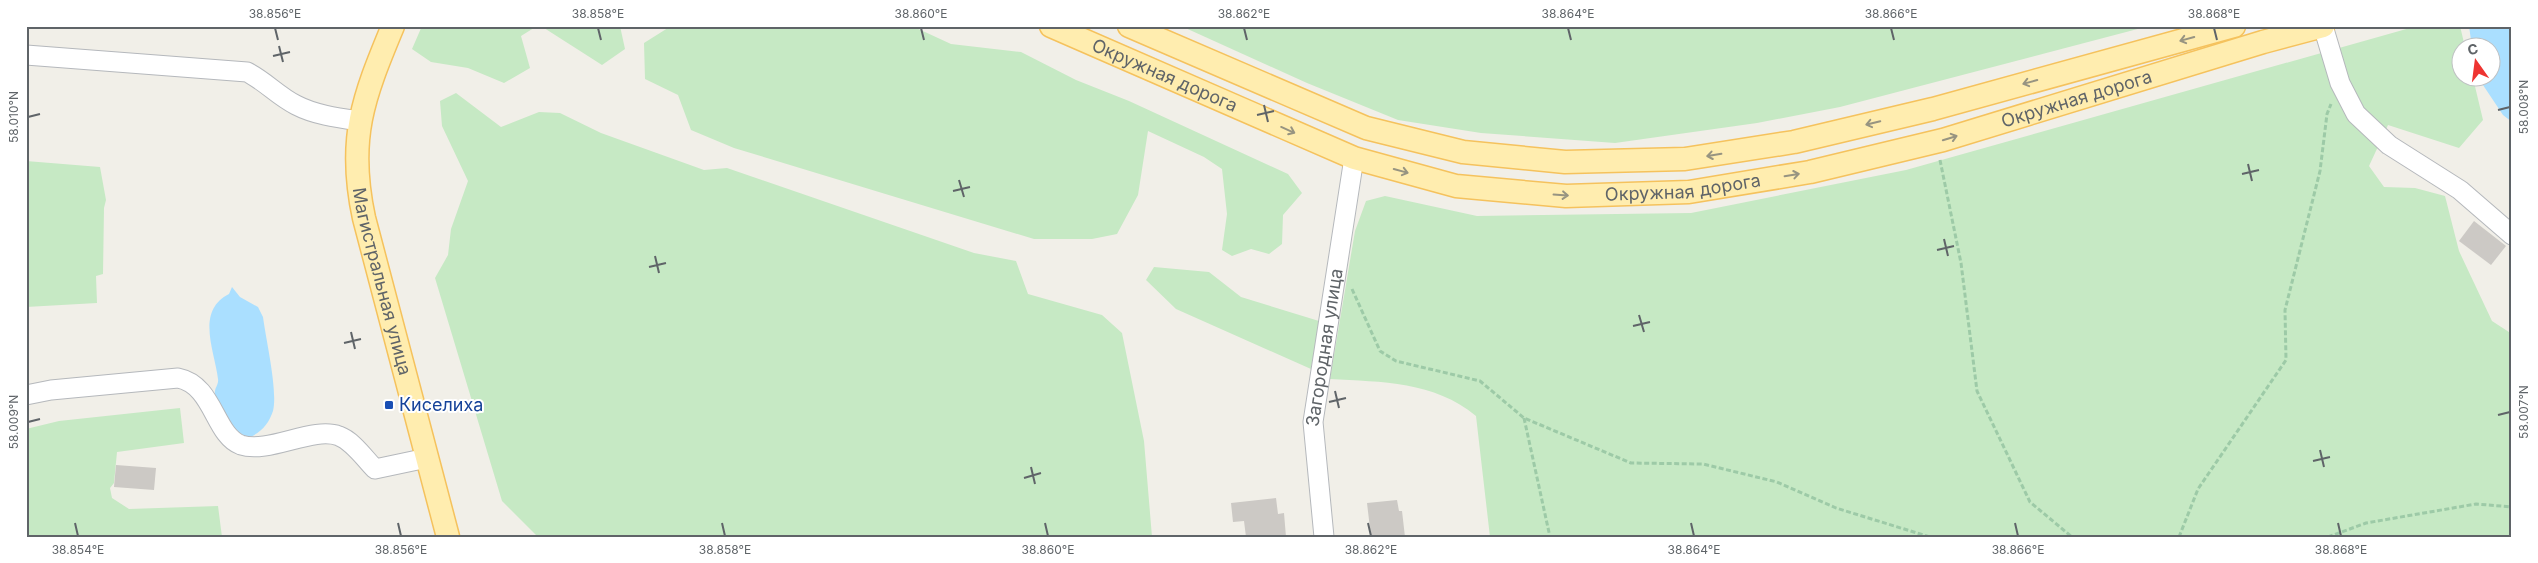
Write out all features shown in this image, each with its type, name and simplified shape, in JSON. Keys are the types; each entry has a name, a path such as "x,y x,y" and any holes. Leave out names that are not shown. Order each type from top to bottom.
{"main road":[{"name":"Магистральная улица","path":"393,26 369,85 360,121 355,158 359,196 448,537"},
{"name":"Окружная дорога","path":"1051,26 1354,158 1456,186 1566,196 1689,192 1810,172 1936,142 2264,42 2323,26"},
{"name":"Окружная дорога","path":"1129,26 1366,128 1463,152 1565,162 1684,159 1794,142 1933,109 2234,26"}],"street":[{"path":"2323,26 2340,83 2356,114 2389,144 2460,190 2512,235"},
{"path":"26,55 247,72 260,79 297,106 333,117 360,121"},
{"name":"Загородная улица","path":"1324,537 1313,422 1354,158"},
{"path":"26,395 51,390 178,378 191,380 199,388 229,435 239,444 260,446 331,434 348,441 375,469 427,458"}],"path":[{"path":"2179,537 2198,489 2286,360 2285,310 2320,171 2327,114 2340,83"},
{"path":"1936,142 1961,263 1977,391 2030,502 2072,537"},
{"path":"1352,287 1380,351 1396,361 1480,381 1524,418 1631,463 1703,464 1777,482 1836,508 1930,537"},
{"path":"1524,418 1550,537"},
{"path":"2328,537 2366,523 2476,504 2512,507"}],"green space":[{"path":"422,26 537,26 521,36 530,68 504,83 468,68 431,62 412,49"},
{"path":"541,26 620,26 625,49 602,65"},
{"path":"671,26 912,26 951,44 1021,52 1076,80 1129,101 1288,174 1302,193 1283,215 1282,244 1269,254 1251,249 1232,256 1222,250 1227,214 1222,169 1204,157 1148,131 1138,195 1117,234 1092,239 1034,239 734,148 691,130 678,95 645,79 644,43"},
{"path":"1181,26 2149,26 1840,107 1757,123 1615,143 1481,133 1398,120 1307,83"},
{"path":"2417,26 2460,26 2463,38 2450,38 2450,88 2475,88 2483,120 2459,148 2388,125 2369,166 2384,187 2415,188 2445,196 2459,251 2492,321 2512,334 2512,537 1490,537 1476,416 1460,404 1425,390 1388,383 1330,379 1355,231 1366,201 1385,196 1477,216 1691,213 1906,170"},
{"path":"456,93 501,127 539,112 560,113 601,133 704,170 727,168 974,253 1016,261 1028,294 1102,315 1122,333 1144,441 1152,537 538,537 502,501 435,278 448,255 451,229 468,181 442,126 440,101"},
{"path":"26,161 100,167 106,200 104,208 103,274 96,276 97,303 26,307"},
{"path":"1154,267 1209,272 1241,297 1319,321 1311,369 1176,309 1146,280"},
{"path":"180,408 184,443 117,452 114,483 110,488 112,498 129,509 218,506 222,537 26,537 26,429 59,421"}],"water":[{"path":"2469,26 2512,26 2512,122 2503,115 2485,88 2500,88 2500,38 2471,38"},
{"path":"232,287 240,297 258,307 263,317 273,379 273,411 261,430 250,437 238,432 233,427 219,406 215,394 218,379 211,345 210,321 219,301 229,294"}],"building":[{"path":"2474,221 2506,246 2491,265 2459,241"},
{"path":"116,465 156,468 154,490 114,487"},
{"path":"1276,498 1278,514 1284,513 1286,537 1246,537 1244,521 1233,522 1231,503"},
{"path":"1397,500 1399,511 1402,511 1405,537 1371,537 1367,503"}],"place":[{"name":"Киселиха","path":"389,405"}]}
